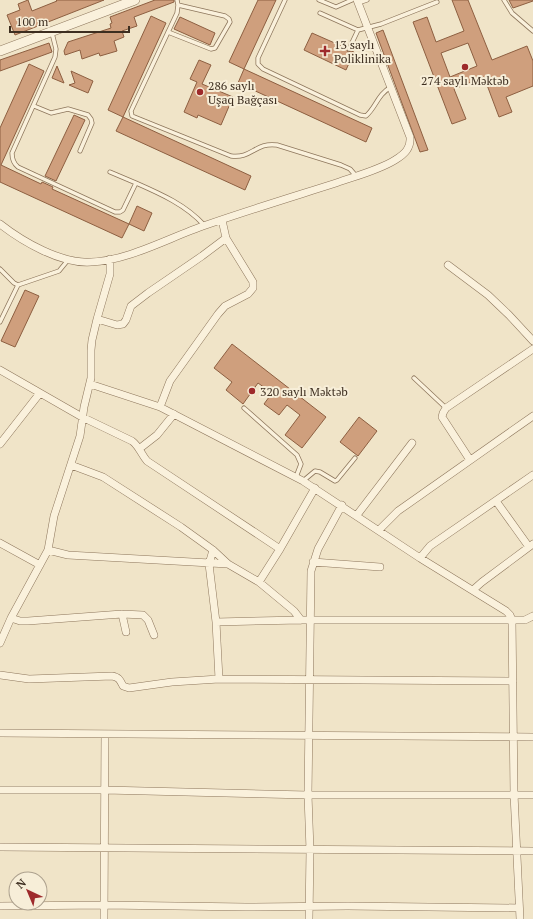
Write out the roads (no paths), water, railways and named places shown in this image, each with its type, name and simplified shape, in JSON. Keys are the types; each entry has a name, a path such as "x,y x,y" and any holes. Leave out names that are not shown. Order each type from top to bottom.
{"street":[{"path":"0,51 126,2 136,0"},
{"path":"0,224 35,246 68,260 91,262 110,259 142,249 204,225 356,176 394,161 404,155 410,144 410,137 356,1"},
{"path":"160,407 170,380 218,314 225,306 248,294 253,288 253,282 226,238 222,220"},
{"path":"96,319 117,325 123,324 131,306 226,238"},
{"path":"0,643 11,618 48,550 54,516 80,436 82,417 90,384 91,350 96,319 108,283 110,274 110,259"},
{"path":"448,265 488,295 533,341"},
{"path":"470,460 442,417 443,413 446,408 533,349"},
{"path":"0,370 82,417 132,441 140,449 142,456 147,461 280,549"},
{"path":"90,384 160,407 299,479 510,615 512,620 514,794 518,851 520,919"},
{"path":"0,444 40,393"},
{"path":"140,449 152,441 174,414"},
{"path":"379,530 398,511 533,416"},
{"path":"357,515 412,443"},
{"path":"71,465 103,477 181,527 213,550 228,564 259,582 294,611 301,620"},
{"path":"420,558 430,546 533,475"},
{"path":"259,582 315,488"},
{"path":"473,590 531,545 496,501"},
{"path":"309,919 310,850 308,795 311,571 318,549 342,506"},
{"path":"1,545 40,565"},
{"path":"48,550 68,554 228,564"},
{"path":"213,550 209,564 216,622 219,679"},
{"path":"313,562 380,567"},
{"path":"11,618 28,621 122,614 143,615 148,620 154,636"},
{"path":"122,614 126,632"},
{"path":"216,622 301,620 525,620 533,616"},
{"path":"0,675 29,678 112,676 117,677 123,686 129,688 172,682 219,679 513,681"},
{"path":"0,733 533,737"},
{"path":"104,919 105,734"},
{"path":"0,790 105,790 308,795 533,795"},
{"path":"0,847 533,851"},
{"path":"0,906 105,905 519,908"}],"lane":[{"path":"176,0 178,5 177,13 131,111 132,116 231,156 238,157 247,155 260,146 268,144 277,145 341,165 350,169 356,176"},
{"path":"285,0 258,58 258,64 263,69 360,115 366,116 384,91 391,87"},
{"path":"319,0 336,7 356,1 367,0"},
{"path":"504,0 512,13 533,31"},
{"path":"320,13 358,30 381,24 437,2"},
{"path":"168,32 211,48 215,48 230,22 225,16 178,5"},
{"path":"350,49 358,30"},
{"path":"52,32 56,53 34,106 12,153 12,159 18,167 115,212 120,212 123,210 136,183"},
{"path":"34,106 51,113 68,109 88,115 92,124 80,151"},
{"path":"110,172 158,193 178,204 191,212 204,225"},
{"path":"0,322 18,285 59,270 68,260"},
{"path":"0,269 18,285"},
{"path":"414,378 446,408"},
{"path":"244,408 297,455 301,464 299,479"},
{"path":"299,479 315,471 320,472 335,481 355,458"}],"place":[{"name":"13 saylı Poliklinika","path":"325,51"},
{"name":"274 saylı Məktəb","path":"465,67"},
{"name":"286 saylı Uşaq Bağçası","path":"200,92"},
{"name":"320 saylı Məktəb","path":"252,391"}]}
